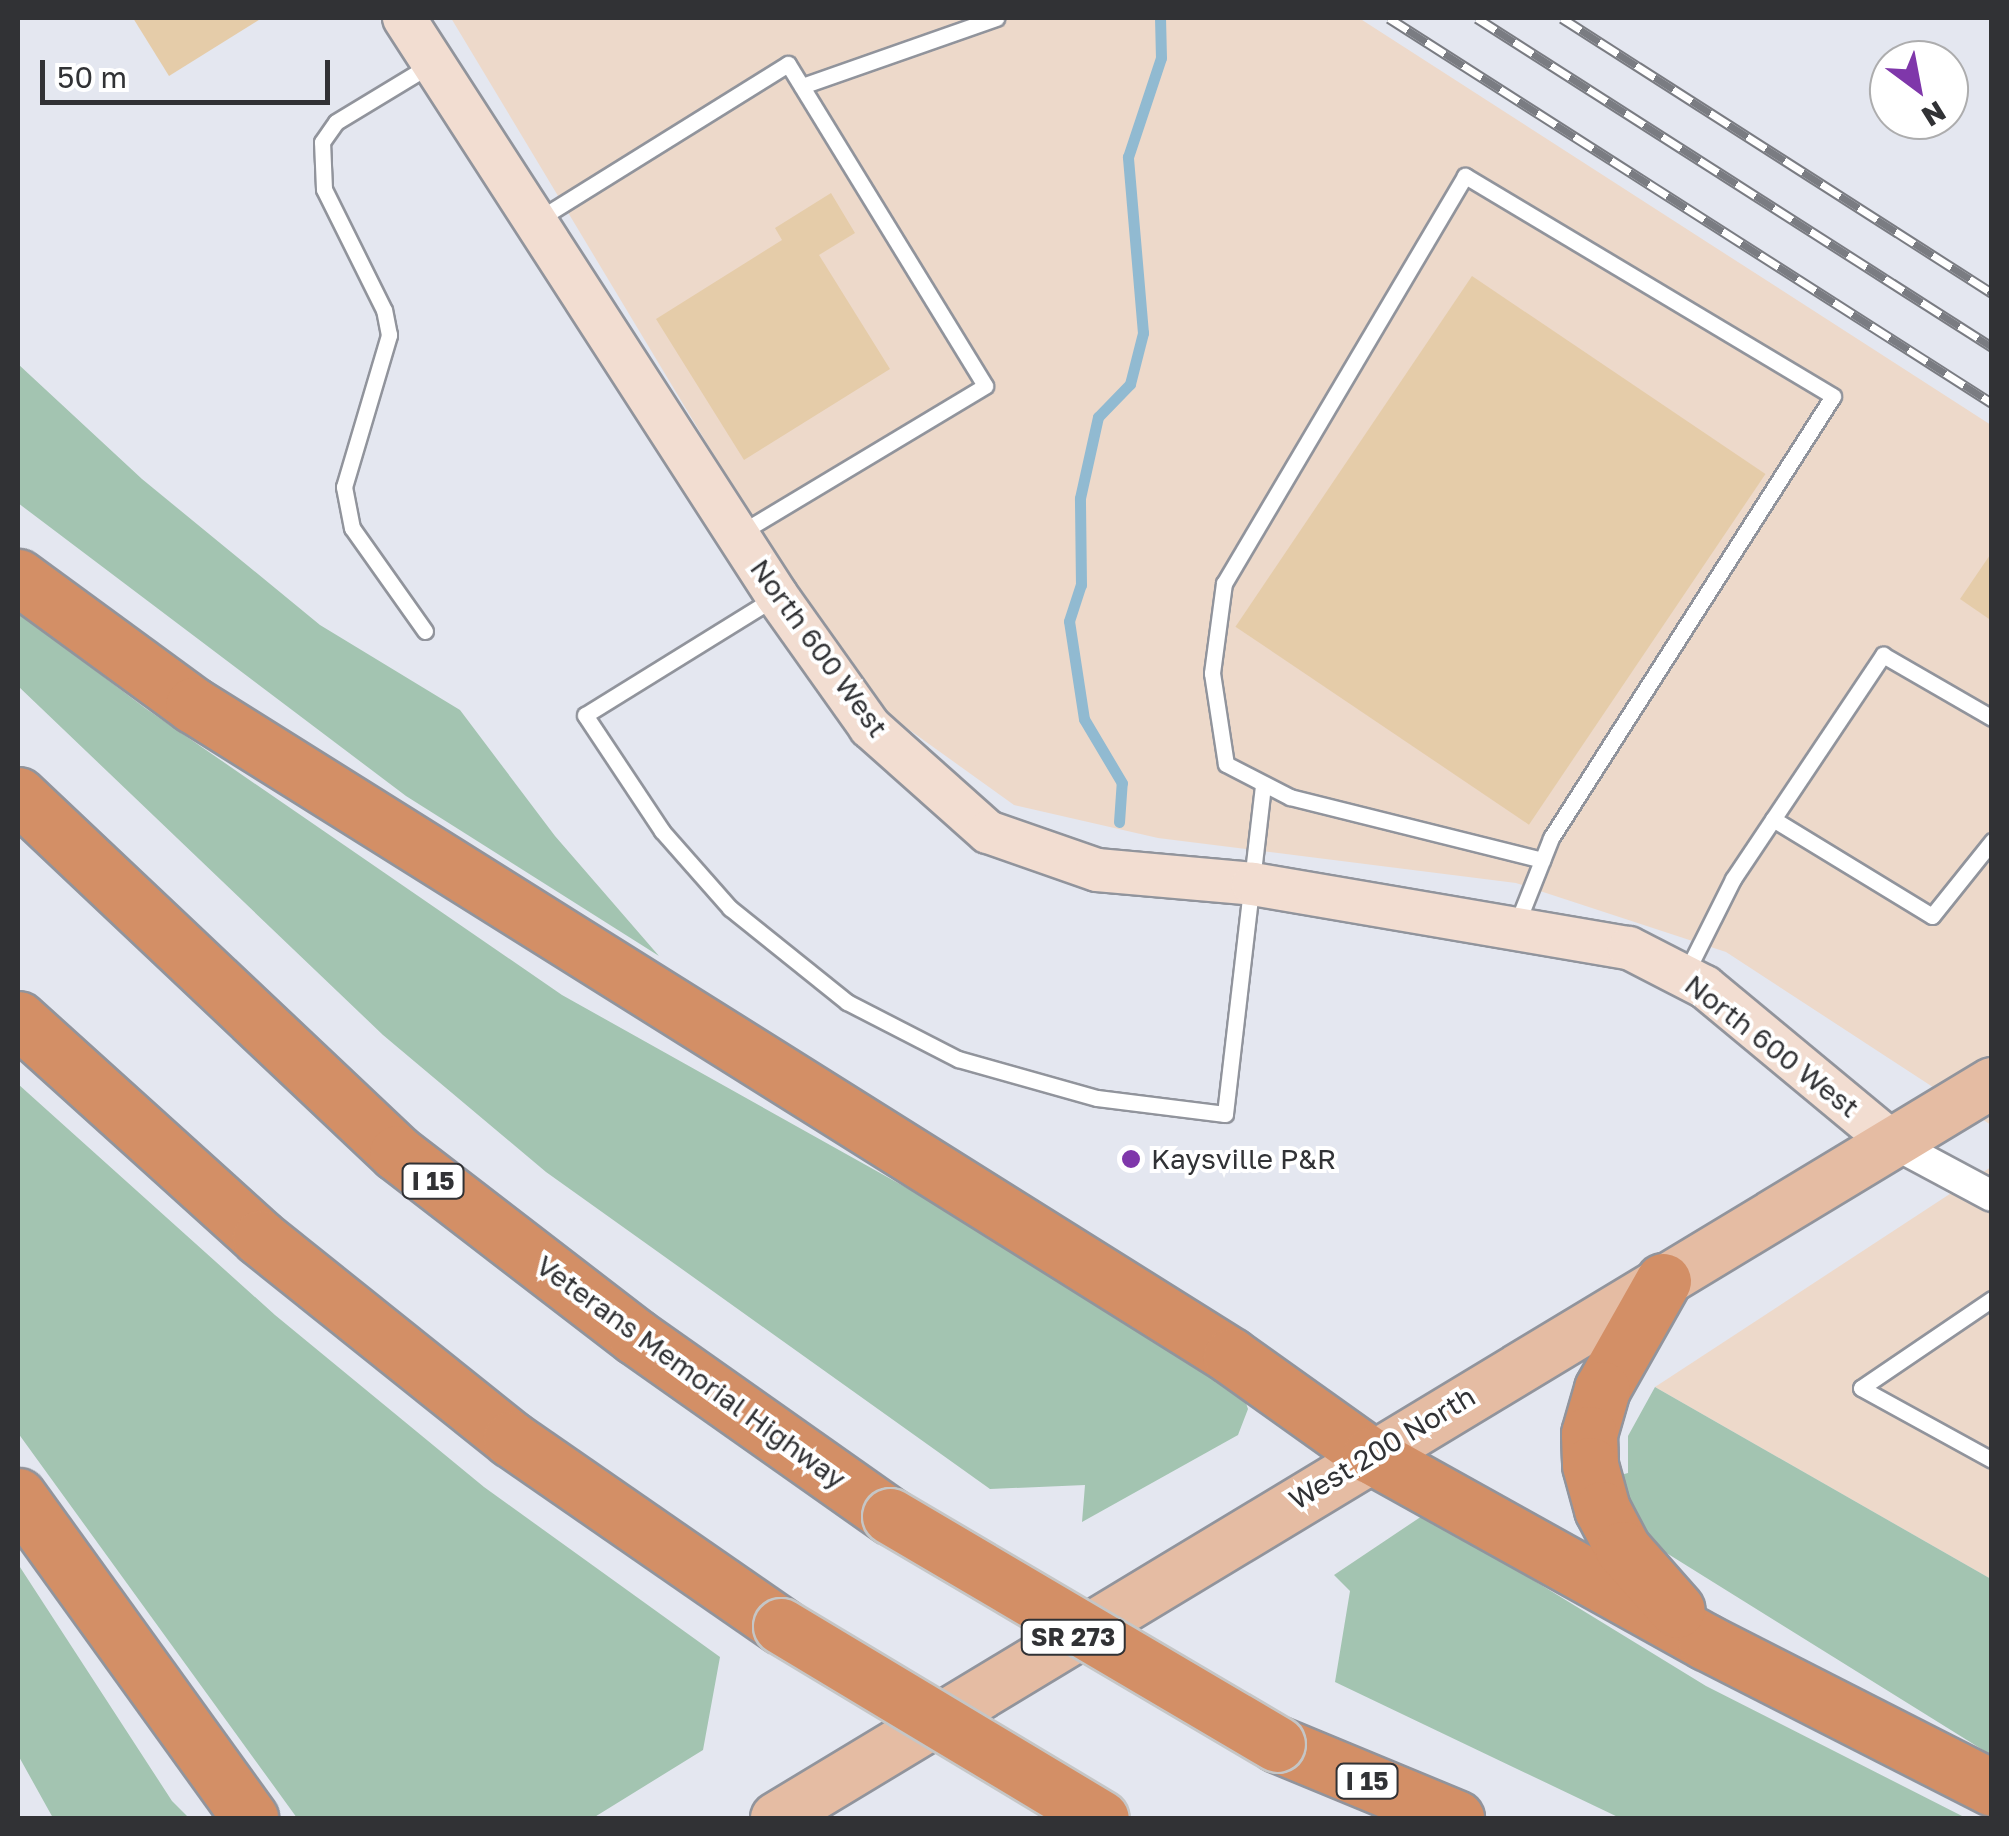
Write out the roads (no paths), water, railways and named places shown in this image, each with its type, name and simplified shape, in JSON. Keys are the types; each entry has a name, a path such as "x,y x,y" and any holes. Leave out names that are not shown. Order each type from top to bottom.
{"highway":[{"path":"18,577 193,705 1231,1356 1370,1455 1706,1642 1992,1788"},
{"name":"Veterans Memorial Highway","path":"18,795 397,1152 636,1337 890,1516 1277,1744 1456,1818"},
{"path":"18,1018 260,1238 511,1438 781,1626 1102,1818"},
{"path":"1662,1280 1602,1389 1589,1434 1590,1465 1602,1509 1623,1549 1706,1642"},
{"path":"18,1496 250,1818"}],"main road":[{"name":"West 200 North","path":"776,1818 1370,1455 1992,1083"}],"street":[{"name":"North 600 West","path":"404,18 777,596 870,727 988,832 1097,870 1253,884 1629,948 1684,976 1893,1143"},
{"path":"1893,1143 1992,1196"}],"lane":[{"path":"802,86 996,18"},
{"path":"425,631 352,528 344,486 390,335 384,310 324,189 322,142 336,122 433,64"},
{"path":"535,221 788,64 985,386 738,534"},
{"path":"1516,926 1542,860 1833,396 1464,176 1224,583 1212,672 1226,764 1290,797 1542,860"},
{"path":"777,596 585,715 662,830 730,908 847,1002 958,1060 1097,1098 1225,1114 1234,997 1253,884 1263,784"},
{"path":"1684,976 1733,880 1882,655 1992,718"},
{"path":"1772,819 1932,916 1992,841"},
{"path":"1992,1299 1861,1388 1992,1460"}],"waterway":[{"path":"1119,822 1122,783 1084,719 1069,621 1081,585 1080,498 1098,417 1130,384 1143,333 1128,157 1161,58 1160,18"}],"railway":[{"path":"1389,18 1992,403"},
{"path":"1477,18 1992,347"},
{"path":"1562,18 1992,293"}],"place":[{"name":"Kaysville P&R","path":"1131,1159"}]}
